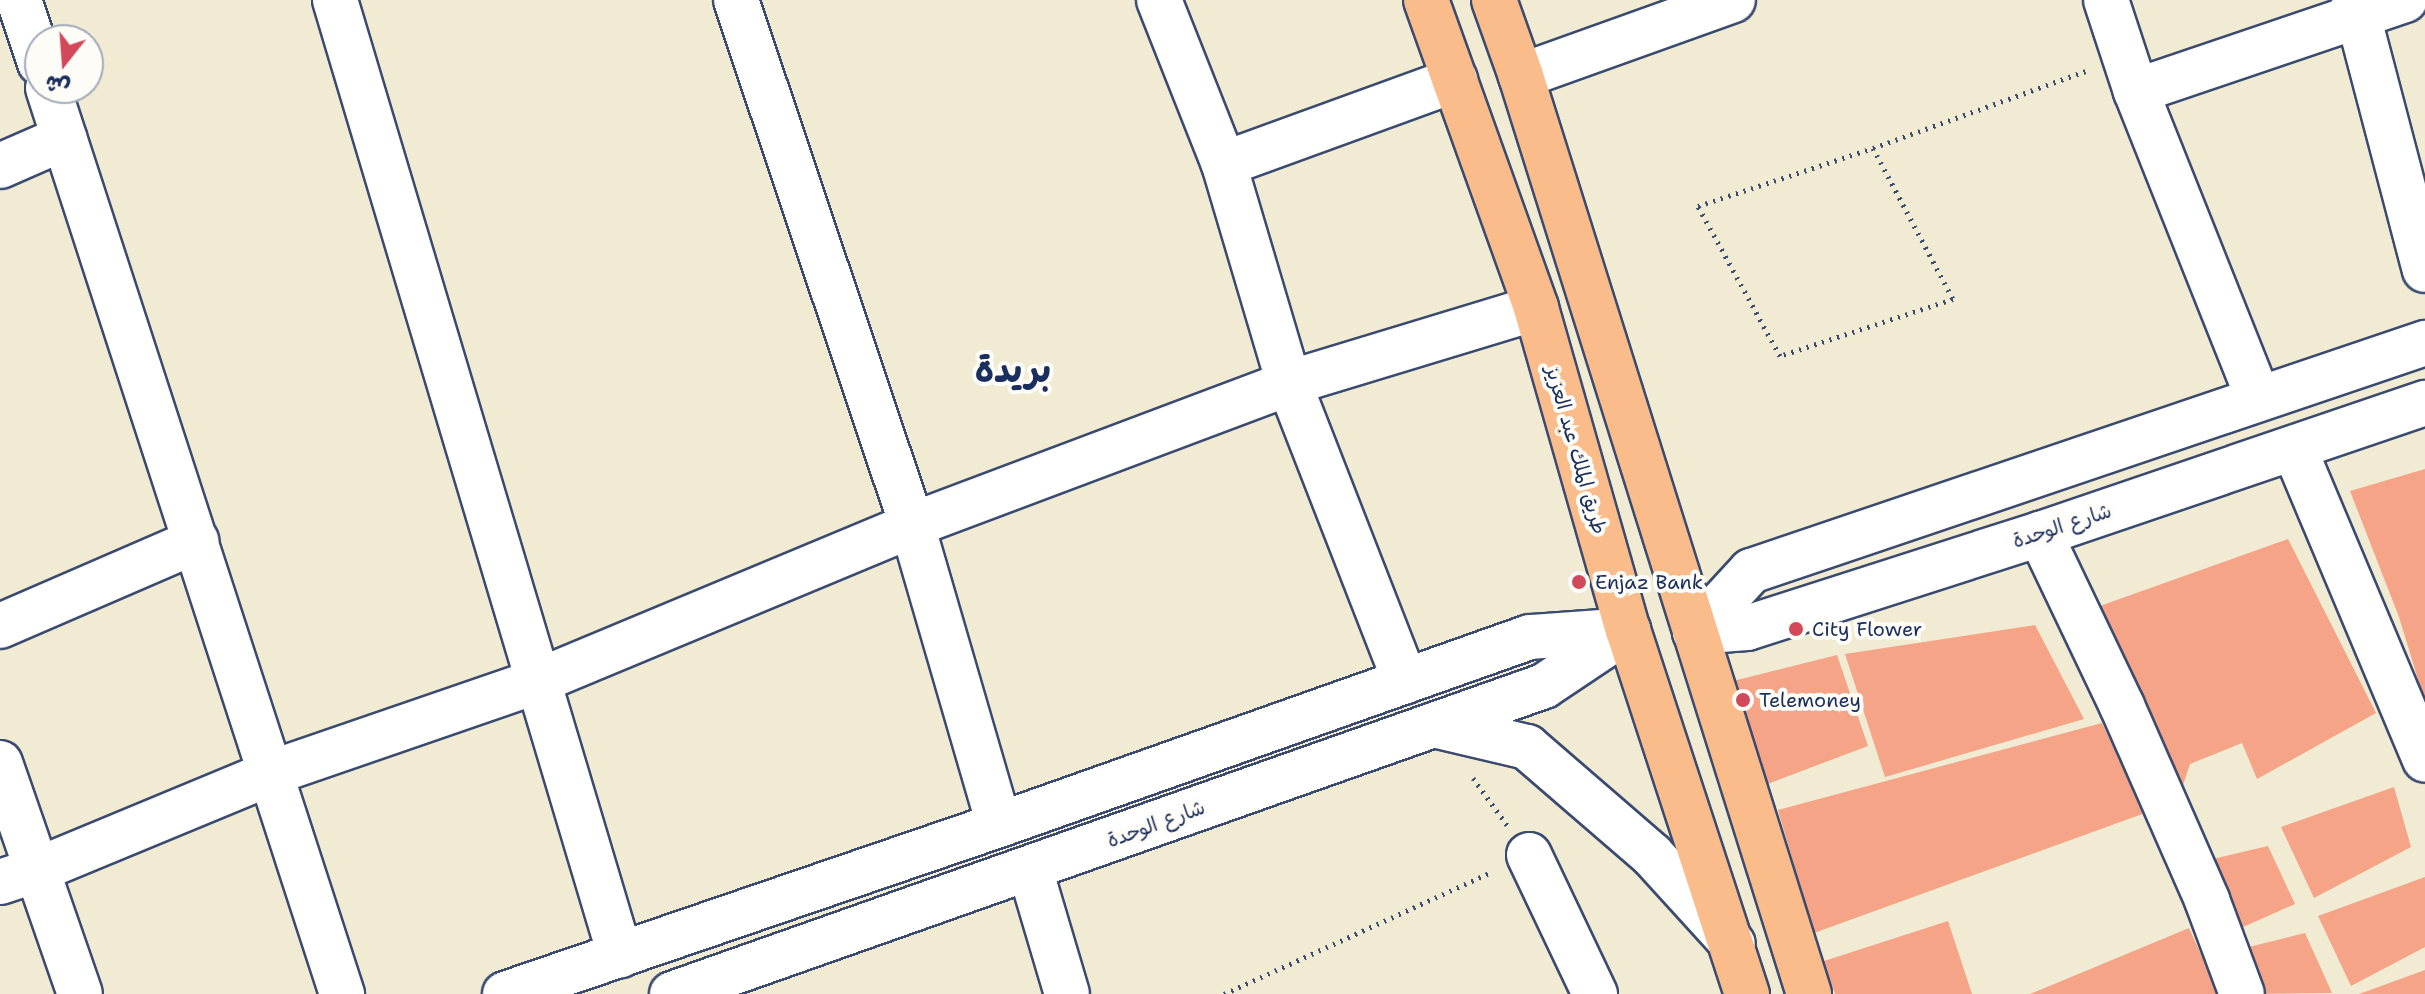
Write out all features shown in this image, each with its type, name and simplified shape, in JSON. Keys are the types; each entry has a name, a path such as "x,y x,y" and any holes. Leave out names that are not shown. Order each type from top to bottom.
{"highway":[{"name":"طريق الملك عبد العزيز","path":"1426,0 1536,308 1628,630 1747,994"},
{"path":"1494,0 1521,76 1809,994"}],"street":[{"path":"19,0 27,24"},
{"path":"335,0 620,955"},
{"path":"736,0 912,525 999,825"},
{"path":"1159,0 1224,164 1289,383 1405,681"},
{"path":"1521,76 1733,0"},
{"path":"2106,0 2130,74 2258,397"},
{"path":"2130,74 2357,8 2405,0"},
{"path":"2357,8 2425,270"},
{"path":"1224,164 1455,80"},
{"path":"53,104 342,994"},
{"path":"0,166 64,138"},
{"path":"19,876 271,773 538,681 912,525 1289,383 1536,308"},
{"path":"1695,632 1751,571 2425,343"},
{"name":"شارع الوحدة","path":"1695,632 1747,628 2040,534 2425,403"},
{"path":"2294,448 2425,760"},
{"path":"2040,534 2122,706 2207,900 2242,994"},
{"path":"0,626 196,541"},
{"path":"505,994 999,825 1530,637 1628,630"},
{"name":"شارع الوحدة","path":"672,994 1544,686 1628,630"},
{"path":"1434,725 1527,747 1652,855 1733,944"},
{"path":"0,763 19,876 80,994"},
{"path":"1529,855 1595,994"},
{"path":"1030,869 1067,994"}],"path":[{"path":"1873,148 1953,299 1780,356 1698,206 1873,148 2130,74"},
{"path":"1224,994 1529,855 1434,725"}],"building":[{"path":"2425,469 2424,699 2399,617 2350,491"},
{"path":"2288,539 2376,713 2257,779 2242,743 2190,764 2177,803 2097,607"},
{"path":"2035,625 2084,719 1885,777 1845,654"},
{"path":"1837,655 1868,746 1746,792 1725,683"},
{"path":"2102,723 2145,813 1814,933 1778,810"},
{"path":"2394,787 2411,847 2314,898 2281,827"},
{"path":"2268,846 2295,904 2223,936 2200,862"},
{"path":"2425,877 2425,947 2351,986 2318,916"},
{"path":"1948,921 1972,994 1835,994 1824,961"},
{"path":"2189,928 2219,994 2030,994"},
{"path":"2305,933 2332,993 2251,994 2237,950"},
{"path":"2425,970 2425,994 2359,994"}],"place":[{"name":"Enjaz Bank","path":"1579,582"},
{"name":"City Flower","path":"1796,629"},
{"name":"Telemoney","path":"1743,700"}],"district":[{"name":"بريدة","path":"1013,370"}]}
